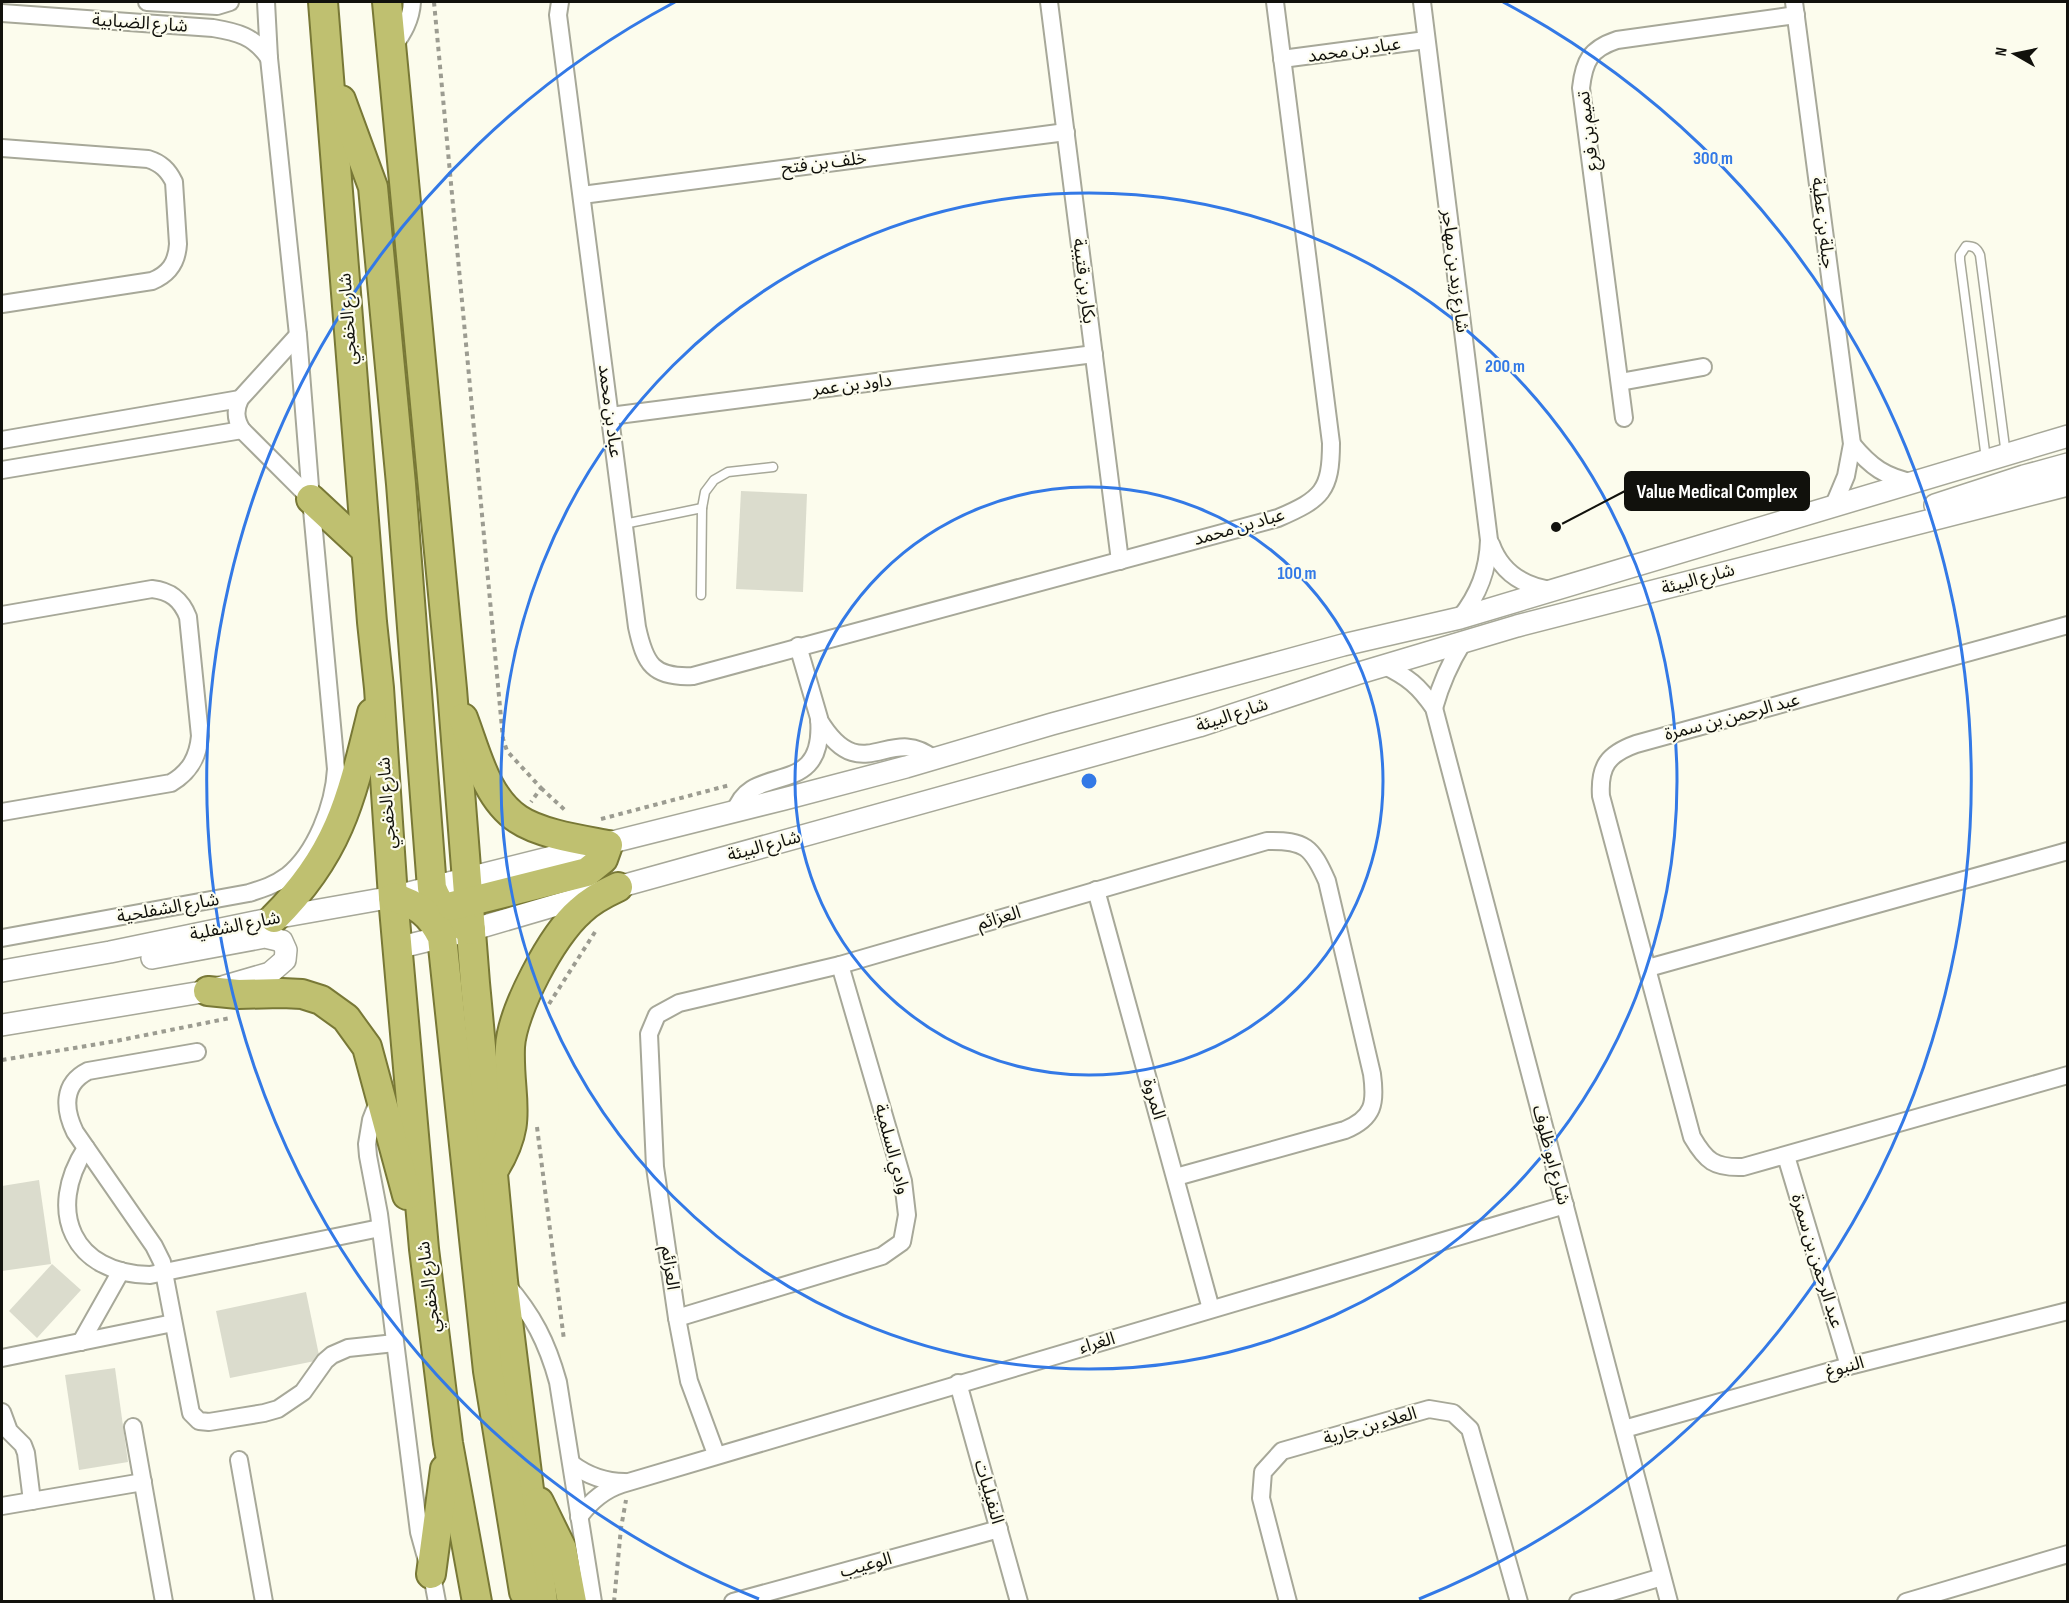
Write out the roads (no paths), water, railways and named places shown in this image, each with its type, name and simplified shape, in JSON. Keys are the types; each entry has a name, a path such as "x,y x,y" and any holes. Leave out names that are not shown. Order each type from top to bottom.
{"highway":[{"name":"شارع الخفجي","path":"322,2 379,688 397,948 424,1249 448,1443 477,1602"},
{"path":"387,2 452,689 447,905 458,923 471,930 503,1281 543,1602"},
{"path":"329,66 373,187 401,484 447,905 488,1371 525,1602"},
{"path":"311,499 366,550"},
{"path":"274,918 304,886 339,828 354,785 379,688"},
{"path":"393,897 410,903 447,905 588,872 603,859 608,845 564,836 519,820 505,806 490,786 452,689"},
{"path":"493,1171 508,1141 513,1124 510,1048 514,1025 522,1002 558,935 568,923 591,902 618,887"},
{"path":"397,948 410,929 447,905"},
{"path":"208,992 302,994 321,1000 346,1018 367,1047 397,1165 424,1249"},
{"path":"431,1574 448,1443"},
{"path":"530,1486 562,1549 572,1602"}],"street":[{"name":"شارع الضبابية","path":"147,2 217,6 230,2"},
{"path":"266,2 269,58 298,334 311,499"},
{"path":"392,48 408,21 412,2"},
{"name":"عباد بن محمد","path":"560,2 558,15 637,627 642,650 652,667 663,674 677,677 693,676 1120,561 1287,514 1314,500 1325,487 1331,470 1331,442 1275,2"},
{"name":"بكار بن قتيبة","path":"1049,2 1120,561"},
{"name":"شارع زيد بن مهاجر","path":"1422,2 1489,540 1489,557 1479,590 1460,618"},
{"name":"تميم بن فرع","path":"1624,418 1581,88 1583,70 1590,55 1602,45 1617,40 1795,8"},
{"name":"جبلة بن عطية","path":"1795,8 1852,444 1846,476 1833,507"},
{"name":"شارع الضبابية","path":"2,13 213,28 244,34 258,44 269,58"},
{"name":"عباد بن محمد","path":"1282,60 1426,40"},
{"name":"خلف بن فتح","path":"582,195 1066,132"},
{"path":"2,148 148,159 156,162 170,174 174,182 178,254 168,271 152,281 2,304"},
{"path":"298,334 240,399 236,412 242,430 311,499"},
{"name":"داود بن عمر","path":"610,416 1094,354"},
{"path":"1620,382 1703,367"},
{"path":"2,440 240,399"},
{"path":"2,470 242,430"},
{"name":"شارع البيئة","path":"608,845 934,759 1342,645 1460,618 1917,483 2067,436"},
{"path":"1852,444 1864,459 1880,471 1897,479 1917,483"},
{"path":"1896,528 1932,506 2067,464"},
{"name":"شارع البيئة","path":"471,930 1199,726 1463,642 2067,485"},
{"name":"شارع الشفلحية","path":"2,938 249,893 269,887 288,876 303,859 327,814 332,799 336,769 311,499"},
{"name":"شارع زيد بن مهاجر","path":"1489,540 1502,566 1513,576 1532,586 1553,590"},
{"path":"2,615 152,589 171,594 185,608 188,617 200,736 193,764 180,778 171,783 2,812"},
{"name":"عبد الرحمن بن سمرة","path":"2067,625 1620,750 1606,762 1600,779 1601,795 1692,1137 1700,1151 1711,1162 1725,1167 1743,1167 2067,1076"},
{"path":"1434,708 1440,684 1463,642"},
{"path":"735,812 738,802 751,788 788,777 803,769 818,743 819,718 798,646"},
{"name":"شارع ابو ظلوف","path":"1383,666 1404,675 1422,689 1434,708 1669,1602"},
{"path":"819,718 834,742 849,751 866,754 908,747 927,753 934,759"},
{"name":"العزائم","path":"716,1454 689,1381 677,1318 655,1167 649,1034 657,1015 679,1003 840,964 1267,841 1290,840 1305,846 1319,862 1327,881 1372,1074 1374,1090 1372,1110 1361,1124 1345,1130 1176,1177"},
{"path":"1648,968 2067,851"},
{"name":"المروة","path":"1096,890 1211,1309"},
{"name":"شارع الشفلية","path":"2,970 110,952 274,918 393,897"},
{"path":"2,1025 208,992 270,973 285,960 286,950 282,941 265,937 149,958 129,957 110,952"},
{"name":"وادي السلمية","path":"677,1318 882,1256 902,1242 908,1215 903,1180 840,964"},
{"path":"197,1052 94,1069 81,1074 68,1091 67,1110 75,1132 154,1246 165,1272 189,1408 194,1418 204,1422 278,1409 303,1392 320,1367 332,1355 348,1348 395,1343"},
{"path":"380,1097 370,1120 367,1144 419,1532 436,1602"},
{"path":"86,1148 72,1174 68,1187 67,1212 74,1235 89,1254 110,1268 143,1275 165,1272 380,1228"},
{"name":"عبد الرحمن بن سمرة","path":"1786,1156 1849,1366"},
{"name":"الغراء","path":"579,1517 601,1495 617,1485 1565,1205"},
{"path":"81,1342 122,1271"},
{"path":"503,1281 538,1327 550,1354 558,1382 593,1602"},
{"name":"النبوغ","path":"1624,1430 1849,1366 2067,1311"},
{"path":"2,1358 173,1323"},
{"name":"النفيليات","path":"958,1383 1019,1602"},
{"name":"العلاء بن جارية","path":"1288,1602 1261,1498 1263,1472 1282,1451 1429,1409 1453,1413 1470,1429 1519,1602"},
{"path":"2,1412 9,1431 23,1445 26,1453 32,1501"},
{"path":"133,1427 164,1602"},
{"path":"239,1460 264,1602"},
{"name":"الغراء","path":"572,1464 598,1479 629,1482"},
{"path":"2,1506 143,1482"},
{"name":"الوعيب","path":"733,1602 999,1528"},
{"path":"1906,1602 2067,1554"},
{"path":"1578,1602 1662,1577"}],"lane":[{"path":"1966,246 1978,249 1980,255 1996,458 1960,260 1960,255 1966,246"},
{"path":"701,596 702,508 705,492 721,475 736,470 773,467"},
{"path":"624,524 702,508"}],"place":[{"name":"Value Medical Complex","path":"1556,527"}]}
